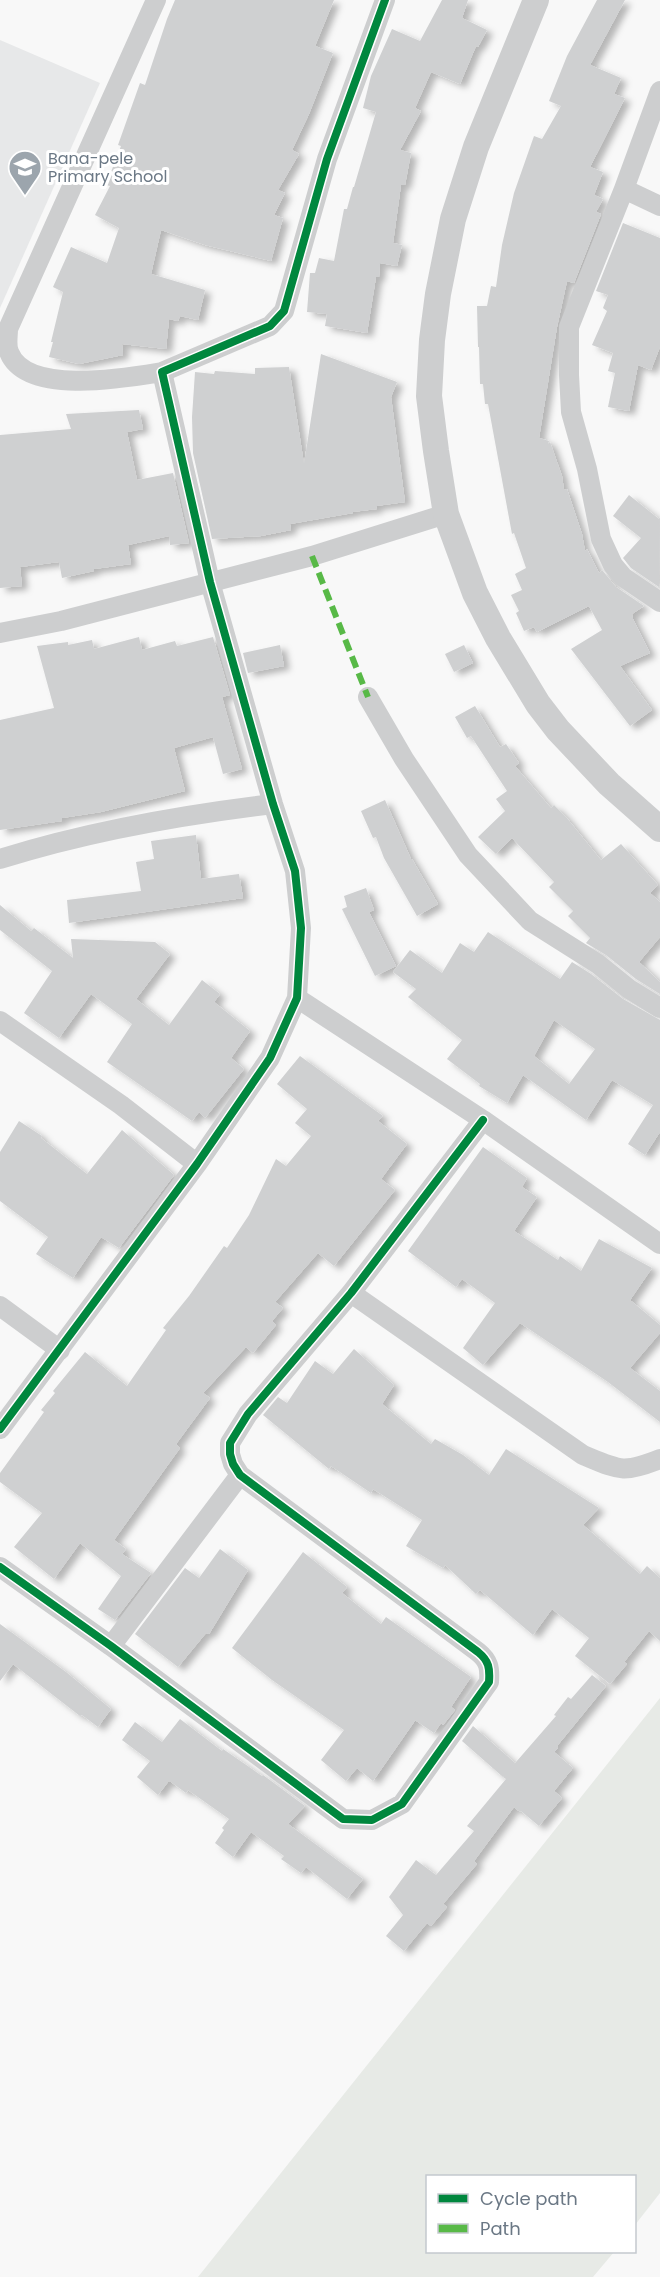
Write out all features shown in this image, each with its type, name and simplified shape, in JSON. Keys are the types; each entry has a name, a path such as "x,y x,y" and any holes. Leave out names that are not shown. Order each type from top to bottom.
{"street":[{"path":"156,0 8,329 9,353 18,366 30,374 61,381 135,377 162,372 270,326 284,311 327,159 385,0"},
{"path":"536,0 476,147 453,219 438,294 432,340 429,396 446,514 475,593 498,638 538,704 558,730 609,784 660,829"},
{"path":"660,91 569,327 570,412 587,469 594,516 606,552 613,565 623,577 660,602"},
{"path":"624,189 660,206"},
{"path":"0,1429 197,1164 270,1058 297,998 301,928 295,871 273,804 210,582 162,372"},
{"path":"0,633 62,621 312,556 446,514"},
{"path":"368,697 404,759 468,855 530,921 598,964 629,989 660,1008"},
{"path":"0,859 50,843 172,818 273,804"},
{"path":"297,998 483,1120 660,1244"},
{"path":"0,1021 120,1105 197,1164"},
{"path":"0,1567 111,1646 343,1819 372,1820 402,1804 489,1682 490,1668 485,1658 478,1652 240,1475 230,1455 230,1443 248,1414 351,1293 483,1120"},
{"path":"351,1293 583,1455 616,1469 631,1469 660,1458"},
{"path":"0,1306 60,1350"},
{"path":"111,1646 240,1475"}],"shaded area":[{"name":"Bana-pele Primary School","path":"0,40 100,83 0,308"},
{"path":"660,1698 660,2193 636,2224 636,2175 426,2175 426,2253 613,2253 593,2277 198,2277"}],"building":[{"path":"175,0 334,0 315,46 333,53 292,150 299,154 278,190 285,193 274,215 283,218 271,261 205,245 161,230 151,274 205,290 198,320 180,316 178,321 169,319 166,349 122,344 123,355 79,364 49,357 63,292 53,287 71,247 107,263 119,228 95,215 110,186 106,185 121,146 118,145 140,83 145,85"},
{"path":"442,0 468,0 462,18 487,30 478,47 476,46 460,84 431,72 415,108 421,111 400,150 411,153 405,185 401,185 393,243 402,245 397,266 380,263 367,333 325,326 327,314 307,312 310,273 315,273 319,258 334,261 344,209 347,209 376,112 363,108 371,76 392,29 420,41"},
{"path":"597,0 625,0 590,65 621,78 614,94 625,98 590,167 603,172 594,195 603,199 596,212 601,214 574,283 567,281 539,438 549,441 548,444 550,442 562,476 564,490 567,489 582,534 585,551 587,549 599,573 602,570 616,587 644,606 632,614 650,653 620,666 652,710 630,726 571,649 602,630 589,606 537,632 534,627 524,631 516,613 519,611 511,595 522,590 515,574 526,568 514,533 512,534 488,404 485,404 483,384 480,384 478,347 477,306 487,306 491,286 496,287 502,245 514,193 534,136 542,139 561,106 549,101 567,56"},
{"path":"623,223 660,238 660,347 651,370 638,365 629,411 608,407 615,373 608,371 613,353 592,345 607,311 603,308 608,295 596,291"},
{"path":"321,354 397,382 391,397 405,502 290,524 291,530 261,536 212,539 193,453 192,417 195,372 255,374 255,368 289,367 304,464"},
{"path":"139,410 143,429 127,432 137,480 173,473 189,543 170,545 169,536 128,545 131,564 94,569 94,571 62,578 59,562 20,567 22,586 0,588 0,435 71,429 66,414"},
{"path":"629,495 659,519 660,517 659,587 631,568 623,558 641,538 613,516"},
{"path":"139,637 142,650 175,641 177,646 213,637 230,695 222,697 242,769 223,774 213,737 174,748 185,791 101,812 62,818 62,821 0,830 0,720 54,708 37,646 68,642 68,645 92,640 94,649"},
{"path":"280,645 284,666 248,673 243,653"},
{"path":"464,645 473,663 454,672 445,654"},
{"path":"475,706 500,747 506,744 519,763 515,766 551,808 554,805 566,817 601,860 621,844 658,885 650,893 660,902 660,937 639,962 660,982 660,994 586,943 590,938 568,916 573,911 549,887 554,882 512,838 496,854 478,837 505,811 496,799 507,791 471,736 467,738 455,717"},
{"path":"385,800 411,859 438,904 417,916 384,858 376,837 373,838 361,811"},
{"path":"196,835 201,879 239,874 243,898 69,923 67,900 141,891 136,862 154,859 151,841"},
{"path":"366,888 374,910 369,912 396,966 375,976 342,909 347,907 344,896"},
{"path":"0,905 31,931 34,928 73,958 71,939 155,942 170,954 136,999 169,1025 202,980 220,994 214,1002 250,1031 231,1058 244,1069 205,1118 199,1112 192,1121 107,1062 132,1024 91,994 59,1038 24,1013 52,971 0,930"},
{"path":"488,932 560,979 572,962 623,999 660,1020 660,1132 645,1155 628,1144 653,1105 612,1080 586,1120 523,1075 507,1103 479,1086 480,1084 447,1059 462,1040 408,997 416,989 393,972 410,950 442,973 460,943 474,952","holes":["554,1020 595,1049 569,1084 534,1056"]},
{"path":"300,1056 383,1116 378,1121 407,1144 381,1179 395,1190 334,1266 318,1253 275,1302 283,1308 272,1321 276,1325 253,1353 246,1347 203,1393 210,1398 176,1444 180,1448 114,1540 126,1549 122,1554 151,1573 115,1620 98,1609 121,1576 80,1543 54,1579 14,1547 42,1513 0,1482 0,1473 44,1412 41,1410 55,1393 53,1391 85,1352 127,1386 166,1330 163,1328 224,1246 227,1248 249,1215 276,1159 286,1166 311,1136 295,1123 307,1109 277,1084"},
{"path":"19,1121 42,1136 41,1138 87,1174 122,1130 174,1175 119,1248 101,1237 73,1278 36,1254 48,1237 0,1201 0,1152"},
{"path":"483,1147 527,1178 522,1187 537,1197 514,1231 558,1260 560,1256 581,1271 599,1239 652,1268 630,1300 660,1325 660,1333 630,1368 660,1391 660,1422 608,1382 520,1323 483,1365 463,1348 495,1303 462,1279 456,1287 408,1251"},
{"path":"354,1349 394,1385 382,1404 431,1444 435,1439 463,1455 489,1475 506,1449 599,1508 583,1525 640,1574 647,1566 660,1578 660,1641 649,1631 624,1662 627,1664 610,1684 575,1656 589,1638 552,1609 533,1635 480,1590 476,1594 445,1565 443,1568 406,1546 422,1520 373,1489 371,1493 331,1466 329,1469 263,1415 278,1397 287,1403 315,1361 333,1374"},
{"path":"220,1549 248,1570 209,1634 206,1633 178,1667 135,1634 185,1568 199,1578"},
{"path":"303,1552 347,1587 342,1593 381,1624 386,1617 471,1677 451,1707 455,1710 443,1725 441,1723 434,1733 415,1720 373,1781 357,1768 346,1781 321,1760 344,1730 272,1680 232,1648"},
{"path":"0,1624 66,1672 111,1709 98,1727 82,1715 80,1716 13,1664 0,1681"},
{"path":"592,1675 606,1686 554,1752 573,1768 554,1791 562,1798 539,1826 514,1807 474,1861 477,1864 443,1904 447,1907 431,1926 427,1923 404,1951 386,1936 403,1915 389,1897 416,1860 436,1875 474,1831 467,1826 506,1779 503,1777 556,1716 554,1715 568,1697 571,1699"},
{"path":"180,1719 222,1751 223,1749 263,1775 305,1806 288,1824 363,1879 347,1899 306,1867 301,1873 281,1859 284,1856 251,1832 233,1857 215,1843 229,1819 188,1790 186,1793 171,1782 168,1782 158,1795 137,1777 150,1761 122,1740 135,1722 162,1742"},
{"path":"473,1726 515,1763 503,1777 462,1741"}],"marked path":[{"path":"312,556 368,697"}],"cycle path":[{"path":"0,1429 197,1164 270,1058 297,998 301,928 295,871 273,804 210,582 162,372 270,326 284,311 327,159 385,0"},
{"path":"0,1567 111,1646 343,1819 372,1820 402,1804 489,1682 487,1662 482,1655 240,1475 233,1464 230,1443 248,1414 351,1293 483,1120"}],"place":[{"name":"Bana-pele Primary School","path":"25,196"}]}
